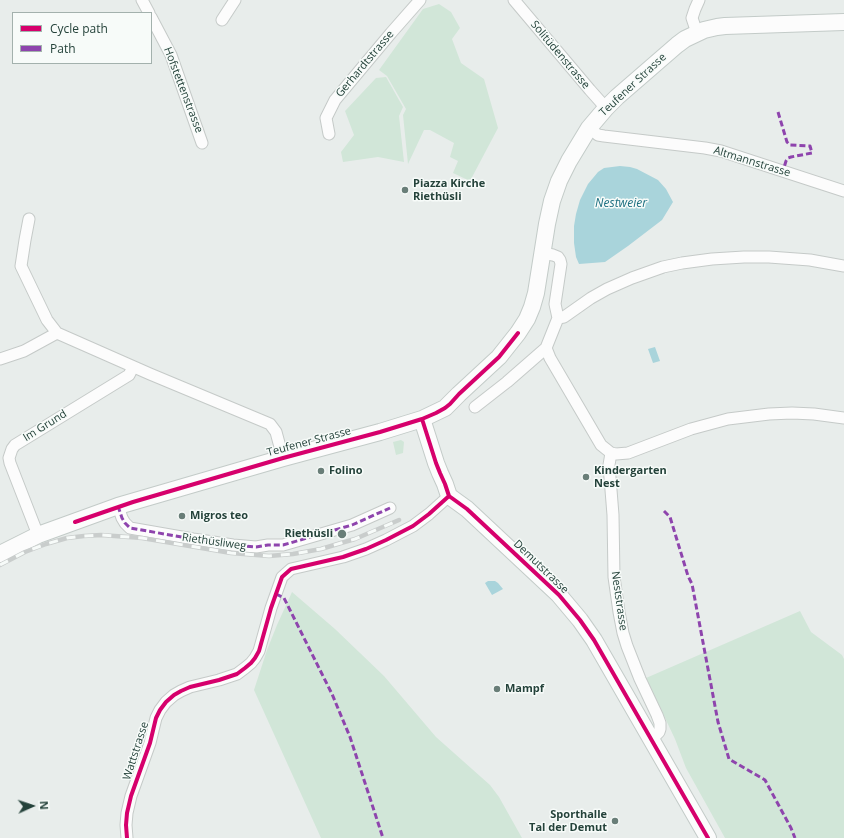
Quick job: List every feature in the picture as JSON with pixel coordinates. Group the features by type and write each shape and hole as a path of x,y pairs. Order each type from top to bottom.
{"main road":[{"name":"Teufener Strasse","path":"0,554 38,535 118,506 283,458 422,420 445,408 499,357 527,319 536,293 547,224 552,201 559,180 589,128 617,97 677,45 697,33 724,26 844,22"},
{"path":"422,420 436,463 449,496"},
{"name":"Demutstrasse","path":"449,496 467,509 559,595 571,609 594,640 708,838"}],"street":[{"path":"142,0 148,12"},
{"path":"222,20 235,0"},
{"name":"Gerhardtstrasse","path":"329,134 326,118 335,100 420,0"},
{"name":"Solitüdenstrasse","path":"514,0 594,96 606,108"},
{"path":"697,33 692,18 699,0"},
{"name":"Hofstettenstrasse","path":"152,19 171,55 202,143"},
{"name":"Altmannstrasse","path":"589,128 598,135 721,150 844,191"},
{"path":"29,219 24,240 21,266 47,320 57,333 133,367 270,424 276,432 283,458"},
{"path":"475,406 508,382 546,348 558,318 555,304 561,264 558,257 542,253"},
{"path":"558,318 564,317 597,295 632,278 663,267 682,263 718,259 769,257 810,260 844,266"},
{"path":"0,359 24,351 57,333"},
{"path":"546,348 550,358 601,445 611,453 628,453 691,429 728,420 769,414 792,413 844,418"},
{"name":"Im Grund","path":"38,535 10,463 10,453 12,449 15,445 129,375 133,367"},
{"name":"Neststrasse","path":"611,453 609,465 613,515 614,576 618,612 630,653 660,723 659,732 651,739"},
{"name":"Wattstrasse","path":"127,838 127,813 131,796 150,743 156,718 160,710 166,702 181,691 190,687 237,674 251,663 259,651 282,576 291,569 343,557 386,540 413,526 449,496"},
{"name":"Riethüsliweg","path":"118,506 125,524 130,528 193,539 256,547 290,544 352,525 390,508"}],"green space":[{"path":"439,4 451,12 460,28 452,39 461,63 484,79 498,128 470,181 453,173 458,161 450,157 454,143 430,130 424,130 408,164 403,115 406,109 387,76 379,70 423,9"},
{"path":"386,77 403,107 399,116 404,162 378,157 343,162 341,152 354,135 345,111 376,78"},
{"path":"401,440 404,442 403,453 396,455 393,442"},
{"path":"292,592 335,629 384,676 436,737 490,785 499,797 522,838 321,838 254,690 267,650"},
{"path":"800,611 811,632 842,655 844,659 844,838 725,838 686,768 675,739 646,678"}],"water":[{"name":"Nestweier","path":"620,166 637,169 658,180 666,189 673,202 662,220 605,262 579,264 576,257 574,243 574,226 580,200 588,184 598,172 604,168"},
{"path":"655,347 660,361 653,363 648,349"},
{"path":"488,581 495,581 503,589 492,595 485,583"}],"railway":[{"path":"0,565 25,552 46,544 67,538 101,535 142,538 231,553 269,556 293,554 321,549 355,539 399,520"}],"marked path":[{"path":"778,112 787,142 790,145 810,146 812,153 788,158 783,171"},
{"path":"118,506 122,518 130,528 193,539 256,547 283,545 352,525 390,508"},
{"path":"664,511 670,517 688,576 692,584 718,722 729,759 765,780 795,838"},
{"path":"276,594 284,598 332,694 350,737 383,838"}],"cycle path":[{"path":"75,522 133,502 422,419 436,413 450,404 499,357 518,333"},
{"path":"422,419 436,463 449,496 467,509 559,595 580,620 594,640 708,838"},
{"path":"127,838 127,813 131,796 150,743 156,718 160,710 166,702 181,691 190,687 237,674 251,663 259,651 271,608 282,577 291,569 343,557 386,540 413,526 449,496"}],"place":[{"name":"Piazza Kirche Riethüsli","path":"405,190"},
{"name":"Folino","path":"321,471"},
{"name":"Kindergarten Nest","path":"586,477"},
{"name":"Migros teo","path":"182,516"},
{"name":"Riethüsli","path":"342,534"},
{"name":"Mampf","path":"497,689"},
{"name":"Sporthalle Tal der Demut","path":"615,821"}]}
